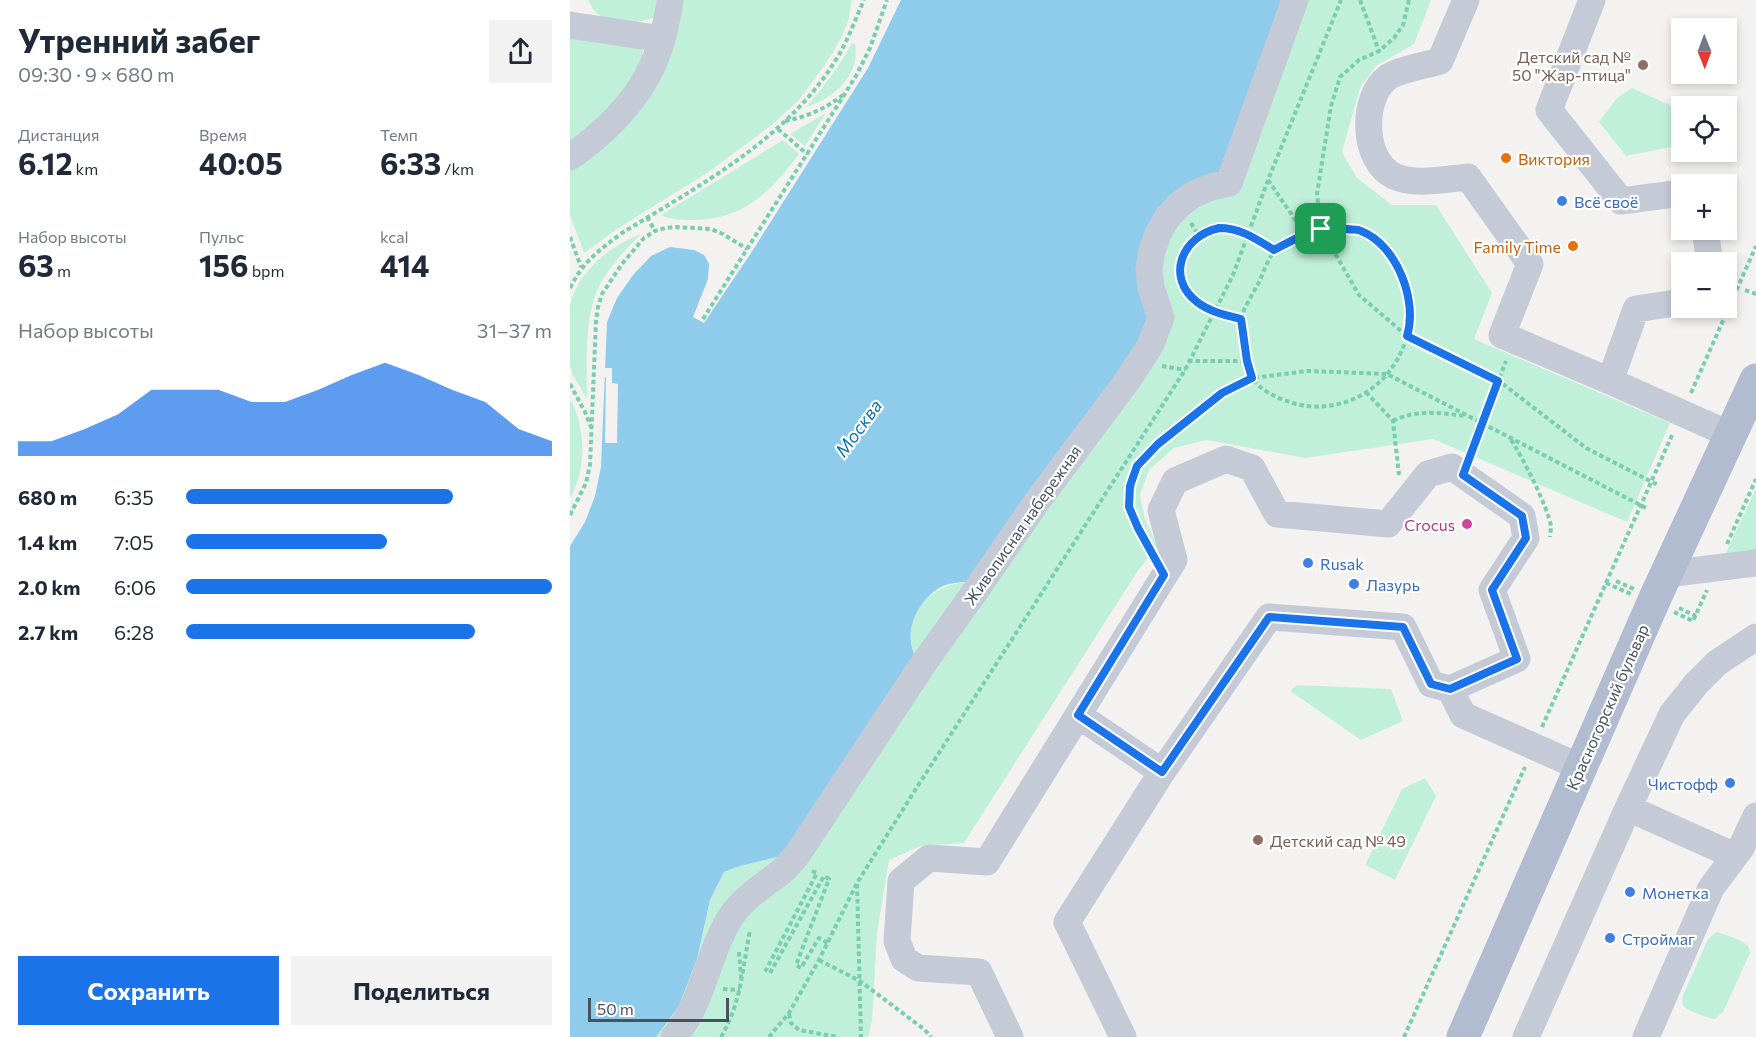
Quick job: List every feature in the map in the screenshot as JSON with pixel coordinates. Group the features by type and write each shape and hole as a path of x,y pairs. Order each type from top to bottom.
{"main road":[{"name":"Красногорский бульвар","path":"1463,1037 1654,598 1756,380"}],"street":[{"path":"570,157 593,141 616,119 640,90 655,62 670,0"},
{"name":"Живописная набережная","path":"674,1037 689,1016 732,914 748,897 783,870 797,855 926,660 1150,346 1161,318 1151,287 1149,269 1158,234 1167,218 1179,204 1194,194 1229,183 1295,0"},
{"path":"1466,0 1440,60 1387,78 1376,92 1369,107 1368,127 1378,162 1393,176 1409,180 1427,181 1468,177 1530,264 1502,335 1731,435"},
{"path":"1592,0 1549,110 1621,201 1671,194"},
{"path":"570,25 662,39"},
{"path":"1610,381 1636,309 1671,304"},
{"path":"1010,1037 979,972 918,968 904,959 897,941 901,881 929,858 987,862 1174,560 1161,510 1175,481 1226,459 1252,468 1277,514 1388,524 1428,474 1452,467 1522,516 1526,538 1492,590 1517,659 1450,689 1431,684 1403,627 1269,617 1162,772 1067,922 1123,1037"},
{"path":"1667,574 1756,563"},
{"path":"1526,1037 1672,714 1696,684 1717,663 1756,637"},
{"path":"1450,689 1463,715 1580,767"},
{"path":"1078,715 1162,772"},
{"path":"1628,808 1735,856"},
{"path":"1646,1037 1711,888 1742,848 1756,816"}],"path":[{"path":"570,288 581,267 606,245 744,156 778,129 836,60 864,0"},
{"path":"703,319 863,64 887,0"},
{"path":"770,1037 789,1013 819,960 857,883 1185,370 1233,276 1268,180 1341,0"},
{"path":"1360,0 1379,51"},
{"path":"1409,0 1403,25 1394,38 1379,51 1359,60 1340,77 1331,106 1317,194 1321,229 1359,295 1407,336 1498,381 1586,448 1658,485"},
{"path":"785,122 818,111 846,93"},
{"path":"778,129 807,154"},
{"path":"1268,180 1305,234"},
{"path":"647,217 655,231"},
{"path":"570,514 586,483 590,465 596,321 602,294 633,251 655,231 676,227 711,229 747,249"},
{"path":"1241,319 1215,312 1196,301 1183,284 1181,262 1184,252 1198,235 1219,228 1229,228 1247,234 1274,250"},
{"path":"1321,229 1360,230 1388,252 1401,273 1409,298 1410,315 1407,336 1396,364 1387,374 1366,392 1341,403 1306,406 1274,396 1252,378 1241,319 1274,250 1305,234 1321,229"},
{"path":"570,237 581,267"},
{"path":"1745,290 1756,294"},
{"path":"1463,475 1514,341"},
{"path":"1188,361 1247,361"},
{"path":"1164,575 1129,507 1130,486 1137,466 1158,444 1222,393 1252,378 1308,371 1387,374 1648,509"},
{"path":"570,384 592,431"},
{"path":"1366,392 1393,421 1402,506"},
{"path":"1393,421 1404,415 1434,412 1469,417"},
{"path":"1704,598 1756,479"},
{"path":"1616,581 1637,590"},
{"path":"1679,608 1696,616"},
{"path":"806,878 813,871 817,873 766,970 770,973 824,876 829,879 796,965 801,968 819,938 828,943"},
{"path":"857,883 861,1037"},
{"path":"722,1037 731,1020 740,990 751,929"},
{"path":"819,960 860,981 931,1037"},
{"path":"789,1013 791,1023 799,1030 838,1037"}],"green space":[{"path":"588,0 661,0 653,18 621,22 598,14"},
{"path":"677,0 852,0 848,22 841,38 831,56 799,100 773,124 707,173 617,229 584,253 570,215 570,167 596,149"},
{"path":"1286,0 1431,0 1414,44 1376,66 1360,88 1342,152 1357,178 1392,205 1436,205 1492,293 1474,339 1670,423 1627,522 1433,439 1305,458 1207,440 1174,448 1149,470 1140,495 1145,519 1157,546 1139,569 964,843 921,846 889,860 877,933 872,1021 868,1037 656,1037 679,1006 697,959 710,900 724,872 781,856 911,647 913,622 917,611 932,594 954,584 967,582 1142,297"},
{"path":"570,34 637,45 643,50 642,59 631,85 570,146"},
{"path":"852,43 855,44 856,55 854,66 843,84 826,98 806,107 831,76"},
{"path":"1632,88 1671,106 1671,147 1626,156 1599,122 1617,98"},
{"path":"826,113 805,146 790,134"},
{"path":"783,140 799,154 766,192 741,209 727,215 693,220 681,220 661,215"},
{"path":"641,234 610,269 596,293 588,332 587,399 570,365 570,305 580,281 597,261 618,245"},
{"path":"570,399 582,435 582,462 576,487 570,498"},
{"path":"1756,488 1756,553 1724,557"},
{"path":"1297,685 1391,689 1403,721 1361,740 1290,691"},
{"path":"1425,778 1436,796 1395,880 1365,865 1402,789"},
{"path":"1716,932 1744,943 1750,953 1723,1012 1715,1019 1688,1010 1682,1000 1708,939"}],"water":[{"name":"Москва","path":"901,0 1286,0 1216,179 1172,199 1151,319 1124,367 967,582 943,586 927,598 921,606 912,624 911,644 914,654 781,856 724,872 710,900 697,959 679,1006 656,1037 570,1037 570,546 585,522 595,496 601,467 607,322 617,298 633,275 651,256 670,247 694,250 704,255 709,264 708,279 693,317 704,323 868,68"}],"pier":[{"path":"604,368 612,368 612,383 618,384 617,443 605,443 606,378"}],"place":[{"name":"Детский сад № 50 \"Жар-птица\"","path":"1643,65"},
{"name":"Виктория","path":"1506,158"},
{"name":"Всё своё","path":"1562,201"},
{"name":"Family Time","path":"1573,246"},
{"name":"Crocus","path":"1467,524"},
{"name":"Rusak","path":"1308,563"},
{"name":"Лазурь","path":"1354,584"},
{"name":"Чистофф","path":"1730,783"},
{"name":"Детский сад № 49","path":"1258,840"},
{"name":"Монетка","path":"1630,892"},
{"name":"Строймаг","path":"1610,938"}],"route":[{"path":"1229,228 1247,234 1274,250 1305,234 1321,229 1360,230 1375,240 1388,252 1405,281 1410,315 1407,336 1498,381 1463,475 1522,516 1526,538 1492,590 1517,659 1450,689 1431,684 1403,627 1269,617 1162,772 1078,715 1164,575 1129,507 1130,486 1137,466 1158,444 1222,393 1252,378 1241,319 1215,312 1196,301 1183,284 1181,262 1190,243 1198,235 1208,230 1229,228"}]}
